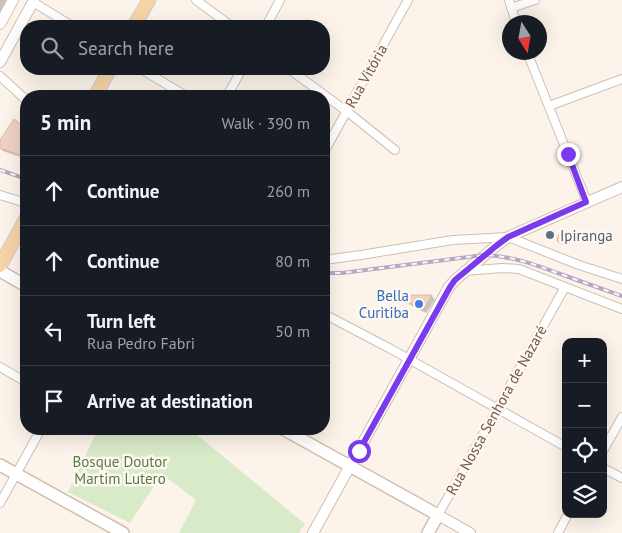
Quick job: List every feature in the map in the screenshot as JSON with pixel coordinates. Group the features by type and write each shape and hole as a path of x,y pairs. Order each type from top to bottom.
{"main road":[{"path":"137,20 148,0"},
{"path":"98,90 106,75"},
{"path":"0,266 20,229"},
{"path":"0,271 20,283"},
{"path":"294,435 438,515"},
{"path":"0,465 116,532"},
{"name":"Rua Nossa Senhora de Nazaré","path":"428,533 438,515"}],"street":[{"path":"0,24 13,0"},
{"path":"196,0 223,20"},
{"path":"269,20 280,0"},
{"name":"Rua Vitória","path":"330,141 408,0"},
{"path":"510,4 535,0"},
{"path":"23,20 34,1 63,20"},
{"path":"0,62 20,26"},
{"path":"530,60 586,202"},
{"path":"151,75 176,90"},
{"path":"230,90 239,75"},
{"path":"297,75 318,90"},
{"path":"0,76 20,94"},
{"path":"549,106 622,79"},
{"path":"330,99 395,150"},
{"path":"314,533 450,287 464,271 508,237 622,187"},
{"path":"0,195 20,201"},
{"path":"330,259 361,256 446,241 508,237 579,265 622,279"},
{"path":"464,271 502,268 519,269 622,309"},
{"name":"Rua Nossa Senhora de Nazaré","path":"438,515 565,287"},
{"path":"330,317 562,445"},
{"path":"0,367 20,379"},
{"path":"607,444 622,417"},
{"path":"0,503 38,435"},
{"path":"607,470 622,478"},
{"path":"438,515 470,533"},
{"path":"558,533 566,518"}],"green space":[{"name":"Bosque Doutor Martim Lutero","path":"95,435 197,435 305,524 299,533 179,533 196,500 162,474 130,523 68,492"}],"building":[{"path":"14,119 20,124 20,155 0,148 0,140"},
{"path":"563,232 569,244 566,245 564,240 559,243 557,240 559,234"},
{"name":"Bella Curitiba","path":"403,295 432,295 423,310 400,298"}],"railway":[{"path":"0,170 20,177"},
{"path":"330,273 484,255 515,259 622,296"}],"place":[{"name":"Ipiranga","path":"550,235"},
{"name":"Bella Curitiba","path":"419,304"}],"route":[{"path":"359,451 455,280 508,237 586,202 568,154"}]}
